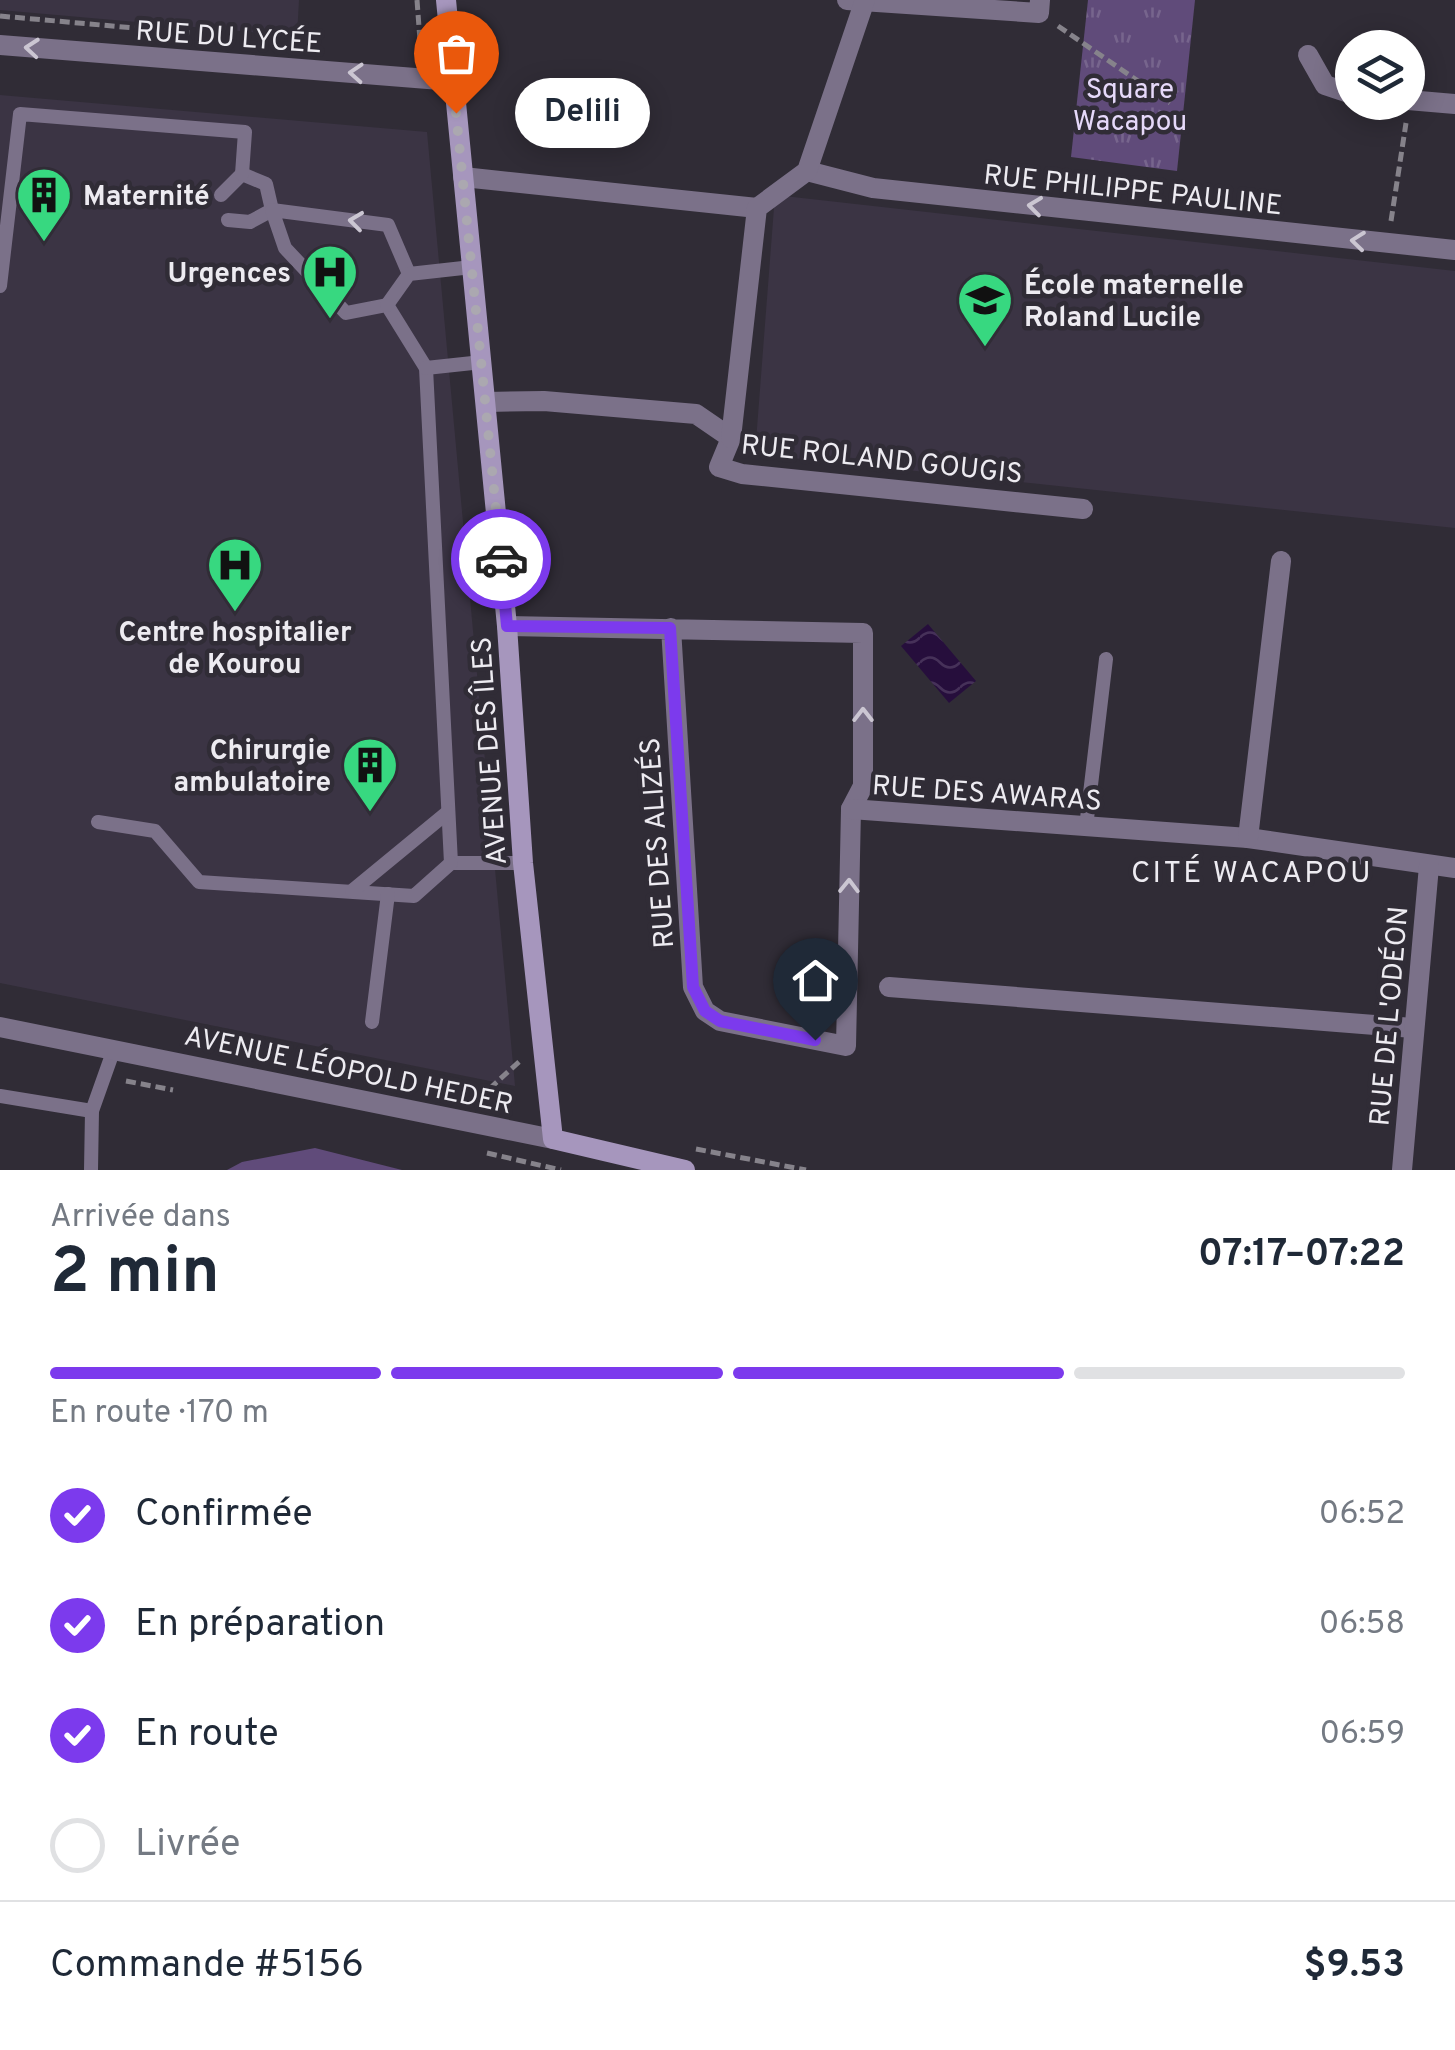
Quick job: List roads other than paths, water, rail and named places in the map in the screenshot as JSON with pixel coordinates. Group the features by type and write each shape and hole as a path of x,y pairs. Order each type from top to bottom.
{"main road":[{"name":"AVENUE DES ÎLES","path":"446,0 553,1139"},
{"name":"AVENUE LÉOPOLD HEDER","path":"553,1139 685,1170"}],"street":[{"path":"463,177 757,208 807,171 859,1 1040,7"},
{"name":"RUE DU LYCÉE","path":"0,45 453,81"},
{"path":"1308,55 1325,85 1335,88"},
{"path":"1425,101 1455,104"},
{"name":"RUE PHILIPPE PAULINE","path":"807,171 873,188 1455,250"},
{"path":"731,438 757,208"},
{"name":"RUE ROLAND GOUGIS","path":"486,402 544,402 696,414 731,438 720,467 742,474 1083,509"},
{"path":"1248,838 1281,561"},
{"path":"507,626 670,628"},
{"name":"RUE DES AWARAS","path":"670,628 863,633 863,786 851,809 1248,838 1455,868"},
{"name":"RUE DES ALIZÉS","path":"670,628 693,987 705,1011 720,1021 846,1046 851,809"},
{"name":"RUE DE L'ODÉON","path":"1402,1170 1429,866"},
{"path":"889,987 1413,1028"},
{"name":"AVENUE LÉOPOLD HEDER","path":"0,1027 553,1139"}],"lane":[{"path":"0,286 20,114 245,132 242,174 221,195"},
{"path":"242,174 266,184 285,248 346,313 388,305 409,274 472,267"},
{"path":"228,220 250,222 272,210 388,224 409,274"},
{"path":"388,305 426,368 451,862"},
{"path":"426,368 482,362"},
{"path":"1086,826 1106,659"},
{"path":"352,891 448,812"},
{"path":"98,822 155,831 199,882 414,896 451,862 524,862"},
{"path":"372,1022 388,894"},
{"path":"91,1170 92,1111 114,1049"},
{"path":"0,1096 92,1111"}],"water":[{"path":"928,624 976,681 949,703 901,646"}],"place":[{"name":"Delili","path":"456,113"},
{"name":"Maternité","path":"44,244"},
{"name":"Urgences","path":"330,321"},
{"name":"École maternelle Roland Lucile","path":"985,349"},
{"name":"Centre hospitalier de Kourou","path":"235,614"},
{"name":"Chirurgie ambulatoire","path":"370,814"}],"district":[{"name":"CITÉ WACAPOU","path":"1252,872"}],"park label":[{"name":"Square Wacapou","path":"1130,104"}]}
